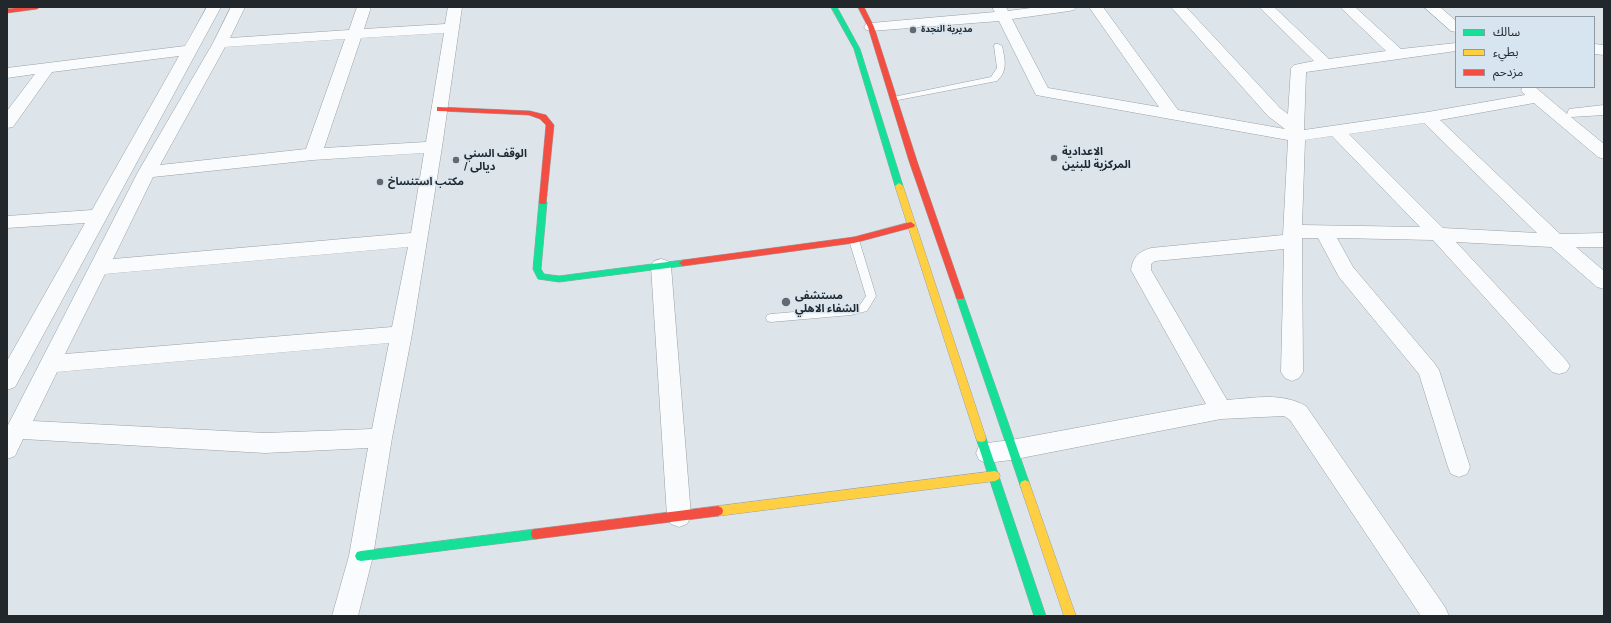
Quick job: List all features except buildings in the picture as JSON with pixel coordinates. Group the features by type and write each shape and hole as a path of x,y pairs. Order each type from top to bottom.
{"main road":[{"path":"7,11 37,7"},
{"path":"834,7 857,49 911,226 1040,616"},
{"path":"861,7 871,27 913,161 1070,616"},
{"path":"440,109 530,112 543,117 550,125 537,269 541,277 559,279 854,240 911,226"},
{"path":"361,556 994,476"}],"street":[{"path":"7,381 214,7"},
{"path":"10,442 100,268 147,172 238,7"},
{"path":"313,154 364,7"},
{"path":"341,616 361,556 381,438 419,239 455,7"},
{"path":"871,27 1002,11 1069,7"},
{"path":"1096,7 1172,114"},
{"path":"1178,7 1274,112 1296,132"},
{"path":"1266,7 1325,64"},
{"path":"1347,7 1398,54"},
{"path":"1431,7 1455,27"},
{"path":"1447,7 1458,16"},
{"path":"1002,11 1042,92 1172,114 1296,132 1336,130 1428,117 1541,92"},
{"path":"220,42 452,28"},
{"path":"1292,372 1292,236 1299,68 1455,47"},
{"path":"7,73 190,50"},
{"path":"7,123 47,68"},
{"path":"1529,88 1541,92 1575,113 1604,138"},
{"path":"1541,92 1604,153"},
{"path":"1575,113 1604,110"},
{"path":"1428,117 1556,241 1604,282"},
{"path":"1336,130 1438,234 1559,366"},
{"path":"147,172 313,154 434,147"},
{"path":"7,222 98,216"},
{"path":"1221,410 1141,270 1142,261 1151,255 1324,231 1438,234 1556,241 1604,240"},
{"path":"1324,231 1346,272 1428,370 1459,467"},
{"path":"100,268 419,239"},
{"path":"661,266 679,516"},
{"path":"50,364 402,334"},
{"path":"987,453 1012,450 1221,410 1285,406 1298,413 1436,616"},
{"path":"10,442 104,436 265,443 381,438"}],"lane":[{"path":"893,99 999,77 1002,68 998,46"},
{"path":"770,318 851,311 863,308 871,296 854,240"}],"traffic: fast":[{"path":"834,7 857,49 899,186"},
{"path":"543,202 537,269 541,277 559,279 683,263"},
{"path":"960,297 1025,485"},
{"path":"981,438 1040,616"},
{"path":"361,556 536,534"}],"traffic: slow":[{"path":"899,186 981,438"},
{"path":"718,511 995,476"},
{"path":"1025,485 1070,616"}],"traffic: jam":[{"path":"7,11 37,7"},
{"path":"861,7 871,27 913,161 960,297"},
{"path":"440,109 530,113 543,117 550,125 543,202"},
{"path":"683,263 854,240 911,225"},
{"path":"536,534 718,511"}],"place":[{"name":"مديرية النجدة","path":"913,30"},
{"name":"الاعدادية المركزية للبنين","path":"1054,158"},
{"name":"الوقف السني / ديالى","path":"456,160"},
{"name":"مكتب استنساخ","path":"380,182"},
{"name":"مستشفى الشفاء الاهلي","path":"786,302"}]}
